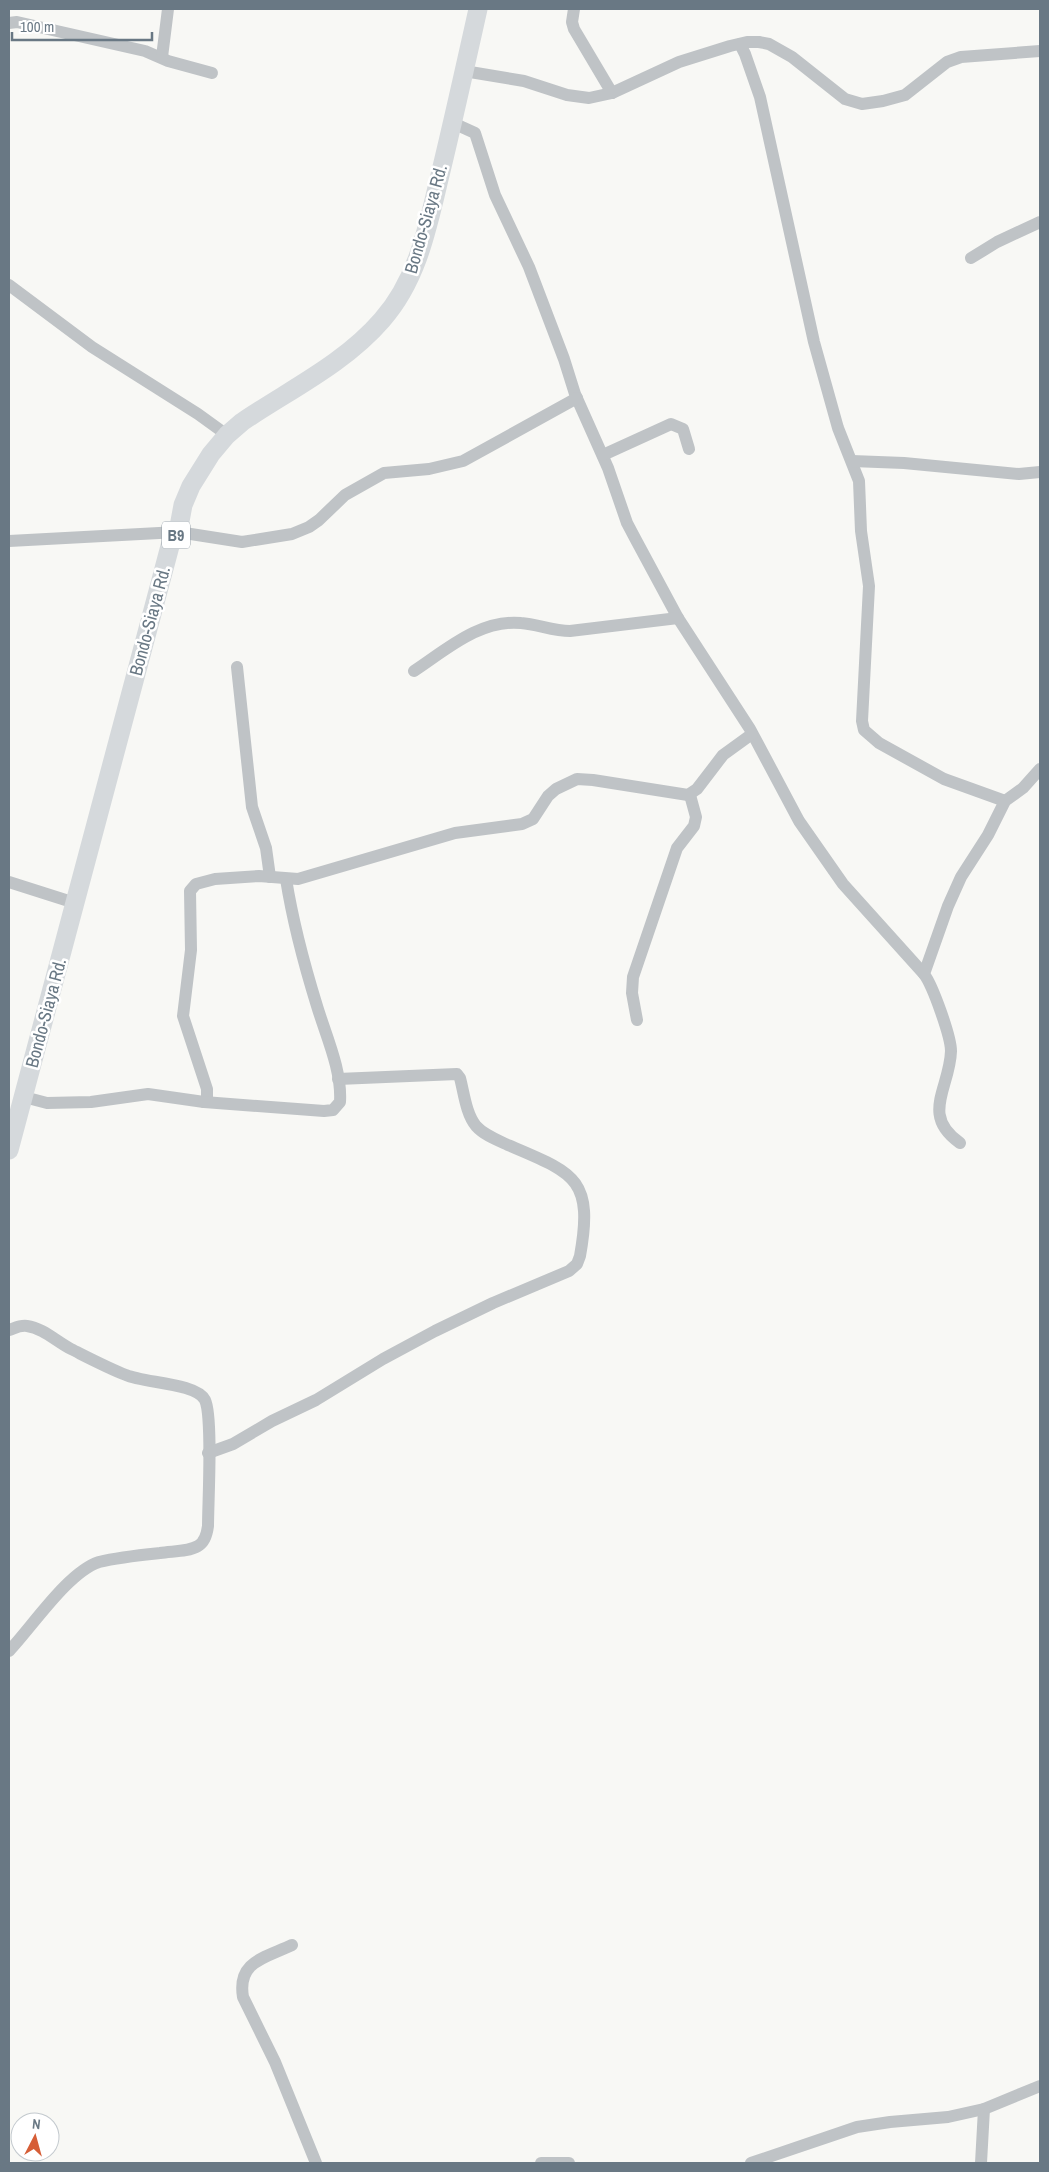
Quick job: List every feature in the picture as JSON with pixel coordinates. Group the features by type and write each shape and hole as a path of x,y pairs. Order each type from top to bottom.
{"highway":[{"name":"Bondo-Siaya Rd.","path":"9,1150 170,546 178,532 183,505 191,486 227,435 242,422 345,354 369,333 389,311 410,279 428,226 478,9"}],"street":[{"path":"162,57 168,9"},
{"path":"574,9 572,22 574,29 612,93"},
{"path":"9,23 17,22 145,51 168,61 212,73"},
{"path":"464,71 524,81 579,98 612,93 679,62 740,44 759,42 769,44 797,61 845,99 853,103 862,104 905,95 947,62 961,57 1040,51"},
{"path":"740,44 750,66 763,110 814,342 838,428 859,481 860,521 868,586 862,721 864,730 879,743 944,780 1005,801"},
{"path":"453,123 475,133 488,179 529,267 577,398 602,454 627,523 678,618 752,734 791,807 843,884 924,974 932,990 951,1048 940,1104 940,1120 948,1135 960,1143"},
{"path":"971,258 996,242 1040,222"},
{"path":"9,285 92,347 191,409 227,435"},
{"path":"9,541 178,532 242,542 301,532 319,520 344,495 384,473 430,469 463,461 577,398"},
{"path":"602,454 671,424 683,429 689,449"},
{"path":"852,461 904,462 1019,474 1040,472"},
{"path":"414,671 471,634 498,624 520,623 558,631 570,631 678,618"},
{"path":"237,667 252,807 266,848 270,877"},
{"path":"204,1102 207,1097 206,1088 185,1026 182,1009 191,950 190,891 196,884 215,879 270,877 286,879 309,877 456,832 528,822 556,789 576,779 690,795 698,788 723,755 752,734"},
{"path":"924,974 953,892 988,835 1005,801 1022,788 1040,769"},
{"path":"637,1020 632,993 633,977 677,848 694,826 696,817 690,795"},
{"path":"24,1097 47,1103 90,1102 148,1094 204,1102 333,1110 340,1102 338,1079 332,1053 298,945 286,879"},
{"path":"9,882 75,902"},
{"path":"208,1453 234,1444 260,1428 316,1400 382,1360 444,1326 493,1303 569,1272 577,1264 580,1256 585,1206 577,1184 568,1174 553,1164 496,1139 475,1125 457,1074 338,1079"},
{"path":"9,1330 19,1326 29,1326 127,1376 166,1383 198,1394 204,1398 206,1403 208,1453 207,1535 202,1543 197,1547 97,1563 86,1569 70,1583 9,1651"},
{"path":"292,1945 254,1963 242,1976 241,1986 243,1997 275,2062 316,2163"},
{"path":"751,2163 870,2124 948,2117 984,2109 1040,2086"},
{"path":"981,2163 984,2109"},
{"path":"540,2163 568,2163"}]}
